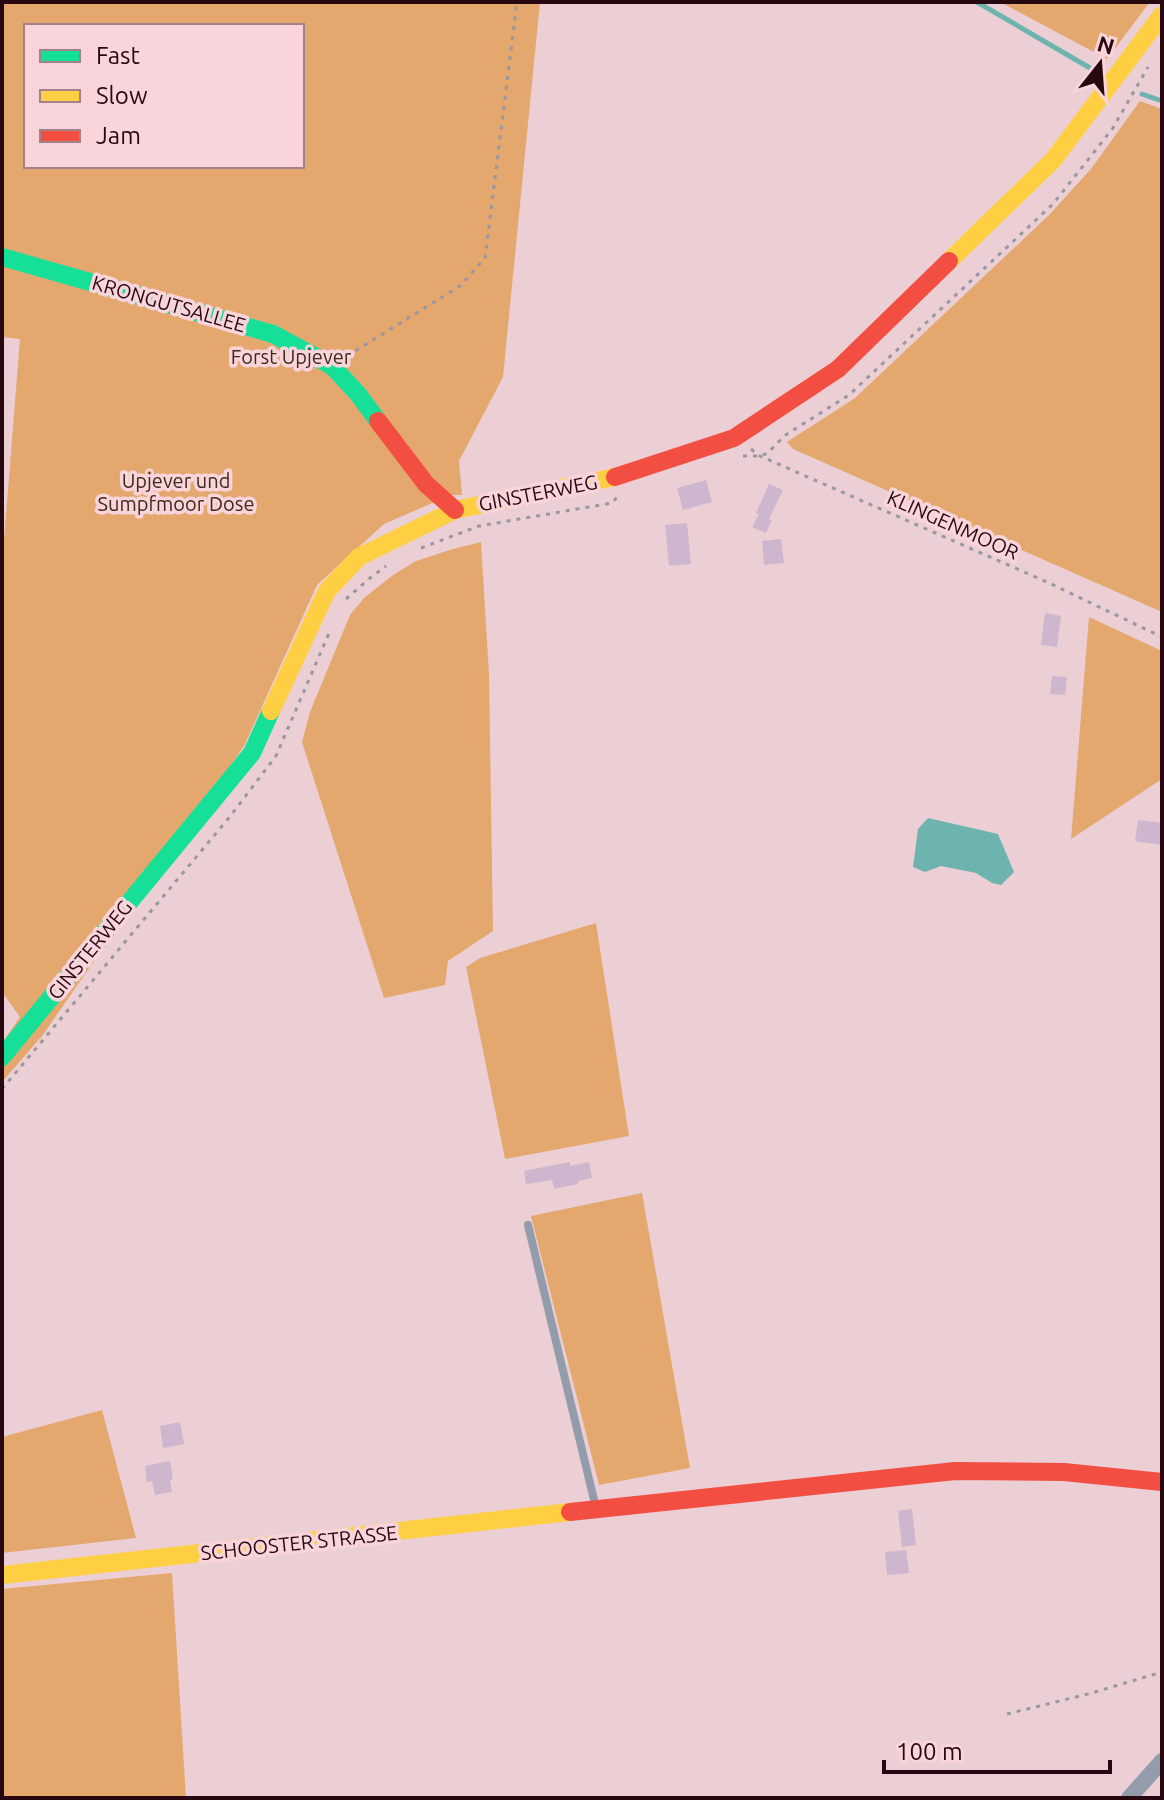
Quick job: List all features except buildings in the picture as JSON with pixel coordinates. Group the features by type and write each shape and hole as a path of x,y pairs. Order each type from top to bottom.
{"street":[{"name":"GINSTERWEG","path":"2,1057 252,753 327,591 359,557 455,510 625,475 734,438 838,369 1053,160 1162,15"},
{"name":"KRONGUTSALLEE","path":"2,257 273,334 332,366 358,394 426,484 455,510"},
{"name":"SCHOOSTER STRASSE","path":"2,1575 955,1471 1064,1472 1162,1482"},
{"path":"1129,1798 1162,1761"}],"lane":[{"path":"528,1225 596,1510"}],"path":[{"path":"332,366 460,286 485,258 517,2"},
{"name":"KLINGENMOOR","path":"734,438 760,456 1047,582 1162,637"},
{"path":"1007,1714 1162,1672"}],"green space":[{"name":"Forst Upjever","path":"2,2 540,2 503,377 459,461 462,495 451,495 384,524 317,585 244,746 42,1036 2,1082 2,1043 20,1017 2,992 2,565 20,339 2,337"},
{"path":"1000,2 1150,2 1107,59"},
{"path":"1140,101 1162,109 1162,612 793,449 787,442 855,398 1049,215 1091,169"},
{"path":"481,542 489,674 493,931 448,961 445,985 384,998 302,742 310,712 350,615 364,598 416,561"},
{"path":"1089,617 1162,651 1162,779 1071,839"},
{"path":"596,923 629,1136 505,1159 466,967 480,958"},
{"path":"642,1193 690,1468 599,1485 531,1216"},
{"path":"102,1410 136,1538 2,1553 2,1437"},
{"path":"172,1573 186,1798 2,1796 2,1589"}],"water":[{"path":"928,818 998,834 1014,872 1001,885 976,873 941,866 925,872 913,867 918,829"}],"waterway":[{"path":"977,2 1090,68"},
{"path":"1142,94 1162,101"}],"traffic: fast":[{"path":"2,257 273,334 332,366 378,421"},
{"path":"2,1057 252,753 271,711"}],"traffic: slow":[{"path":"949,261 1053,160 1162,15"},
{"path":"271,711 327,591 359,557 455,510 615,477"},
{"path":"2,1575 570,1512"}],"traffic: jam":[{"path":"615,477 734,438 838,369 949,261"},
{"path":"378,421 426,484 455,510"},
{"path":"570,1512 955,1471 1064,1472 1162,1482"}],"park label":[{"name":"Upjever und Sumpfmoor Dose","path":"176,492"}]}
